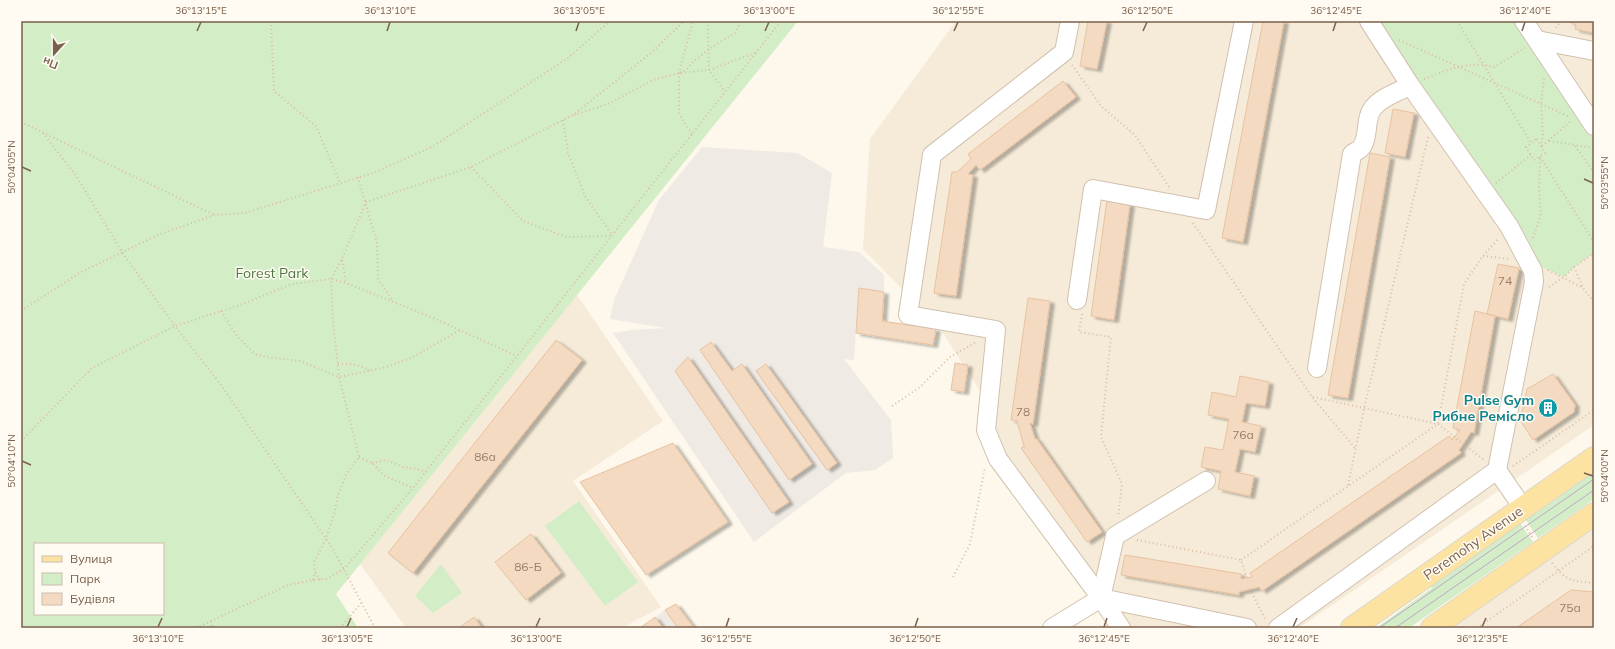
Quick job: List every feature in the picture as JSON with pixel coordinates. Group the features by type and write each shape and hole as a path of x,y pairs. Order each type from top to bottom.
{"main road":[{"name":"Peremohy Avenue","path":"1352,628 1523,515 1594,458"},
{"path":"1432,628 1594,514"}],"street":[{"path":"1070,21 1064,52 932,155 908,314 996,330 986,430 990,440 998,459 1101,598 1120,628"},
{"path":"1080,304 1094,189 1206,210 1244,21"},
{"path":"1524,21 1594,126"},
{"path":"1371,24 1410,85 1509,226 1533,271 1534,282 1529,300 1498,473 1523,515"},
{"path":"1542,47 1594,51"},
{"path":"1316,368 1352,154 1360,149 1364,140 1368,118 1372,109 1381,100 1410,85"},
{"path":"1272,625 1498,473"},
{"path":"1101,598 1115,536 1206,481"},
{"path":"1052,628 1101,598 1247,628"}],"path":[{"path":"270,21 274,91 316,126 340,183"},
{"path":"21,311 81,272 158,235 214,215 245,213 373,173 432,147 568,58 610,21"},
{"path":"313,580 315,572 314,562 326,539 338,495 346,475 359,457 339,377 333,321 331,279 342,259 366,202 471,167 573,115 651,53 684,21"},
{"path":"692,134 680,114 679,74 693,21"},
{"path":"708,21 709,70 725,92"},
{"path":"679,74 688,68 698,57 735,33 741,21"},
{"path":"196,628 288,584 326,579 345,568 426,472 781,21"},
{"path":"1457,21 1482,64 1532,142"},
{"path":"1371,24 1456,67 1494,82 1573,119 1541,147"},
{"path":"1410,85 1456,67 1482,64 1494,67 1542,47 1541,104 1543,135 1541,147"},
{"path":"573,115 608,104 653,80 679,74 709,70 756,52"},
{"path":"1064,52 1101,106 1135,135 1312,397 1355,448"},
{"path":"1348,487 1355,448 1433,117"},
{"path":"564,120 568,153 585,196 612,236"},
{"path":"21,122 214,215"},
{"path":"43,133 77,177 122,252 175,326 221,385 326,539 345,568 375,628"},
{"path":"1537,139 1545,153 1534,160 1526,147 1532,142 1537,139"},
{"path":"1549,141 1594,148"},
{"path":"1575,145 1594,172"},
{"path":"1485,192 1531,155"},
{"path":"1540,157 1594,242"},
{"path":"1527,261 1540,214 1540,157"},
{"path":"471,167 523,221 566,237 612,236"},
{"path":"358,177 363,195"},
{"path":"362,191 377,243 378,278 393,301"},
{"path":"1080,304 1079,332 1111,337 1101,437 1122,484 1115,536 1242,560 1438,424 1464,284 1483,256 1509,226"},
{"path":"1529,300 1564,277 1574,267 1594,253"},
{"path":"1483,256 1527,261 1564,277 1583,288"},
{"path":"342,259 346,283"},
{"path":"1574,267 1583,288 1594,302"},
{"path":"21,440 92,368 175,326 240,305 292,284 331,279 346,283 393,301 517,356"},
{"path":"221,311 237,336 255,354 300,361 339,377 372,371 411,358 460,330"},
{"path":"892,406 920,387 950,357 996,330"},
{"path":"338,364 349,363 362,366 372,371"},
{"path":"1312,397 1364,410 1438,424 1498,473 1594,410"},
{"path":"953,577 970,544 990,440"},
{"path":"359,457 372,463 385,476 413,488"},
{"path":"372,463 386,460 403,467 426,472"},
{"path":"1523,515 1534,540"},
{"path":"1476,628 1594,546"},
{"path":"1242,560 1247,578"},
{"path":"1558,571 1571,580 1594,582"},
{"path":"315,572 320,580"},
{"path":"1250,589 1272,625"},
{"path":"340,628 362,602"},
{"path":"211,621 212,628"}],"shaded area":[{"path":"956,21 1594,21 1594,425 1299,628 1130,628 996,445 994,413 939,327 863,249 870,139"},
{"path":"702,147 798,153 832,173 823,247 859,252 884,275 884,292 859,288 854,360 844,359 891,420 893,458 875,470 846,473 754,542 613,333 632,330 666,328 610,319 614,300 659,200"},
{"path":"575,292 663,421 573,481 661,607 622,628 406,628 360,564"},
{"path":"1594,521 1594,628 1435,628"},
{"path":"676,604 694,628 640,628 665,610"}],"green space":[{"name":"Forest Park","path":"21,21 798,21 336,594 358,628 21,628"},
{"path":"1369,21 1524,21 1594,126 1594,253 1574,267 1564,277 1527,261"},
{"path":"1594,466 1594,499 1538,538 1523,516"},
{"path":"579,501 638,582 605,606 545,526"},
{"path":"1518,520 1533,542 1409,628 1376,628 1432,588 1428,582"},
{"path":"441,564 462,593 433,613 415,596"}],"building":[{"path":"1088,21 1107,21 1097,69 1080,66"},
{"path":"1263,21 1284,21 1243,242 1222,238"},
{"path":"1568,21 1594,21 1594,33 1575,29 1576,25"},
{"path":"1063,81 1076,97 980,170 976,165 968,174 973,175 956,296 934,293 952,172 957,172 971,159 968,154"},
{"path":"1393,109 1414,113 1405,157 1385,153"},
{"path":"1370,153 1390,157 1348,398 1328,395"},
{"path":"1107,200 1130,204 1114,320 1091,316"},
{"path":"1498,264 1519,268 1508,319 1487,314"},
{"path":"859,288 884,292 882,321 936,329 933,345 856,333"},
{"path":"1028,298 1050,301 1033,424 1030,423 1035,439 1036,438 1102,532 1087,542 1021,448 1025,446 1017,421 1011,420"},
{"path":"1475,311 1495,316 1474,433 1471,432 1459,450 1461,453 1262,591 1259,587 1239,592 1239,595 1121,575 1125,555 1241,574 1241,579 1252,577 1250,573 1449,436 1452,440 1460,430 1453,428"},
{"path":"556,340 582,360 413,573 388,553"},
{"path":"711,342 732,371 742,364 812,464 789,480 700,350"},
{"path":"688,357 789,502 772,513 675,371"},
{"path":"955,363 968,365 964,392 951,390"},
{"path":"766,364 837,463 827,470 756,371"},
{"name":"Pulse Gym Рибне Ремісло","path":"1553,374 1575,405 1574,412 1533,440 1520,420 1527,389"},
{"path":"1240,376 1269,382 1265,406 1246,403 1242,422 1261,426 1255,452 1240,449 1235,472 1254,476 1250,496 1218,489 1221,471 1201,467 1205,447 1223,450 1229,419 1208,415 1212,392 1236,397"},
{"path":"673,443 728,522 646,575 580,482"},
{"path":"531,534 561,573 526,600 495,562"},
{"path":"1571,590 1594,592 1594,628 1516,628"},
{"path":"676,604 694,628 678,628 665,610"},
{"path":"474,617 482,628 459,628"},
{"path":"655,617 663,628 640,628"}],"tram line":[{"path":"1379,628 1594,479"},
{"path":"1395,628 1594,490"}],"place":[{"name":"Pulse Gym Рибне Ремісло","path":"1548,408"}]}
